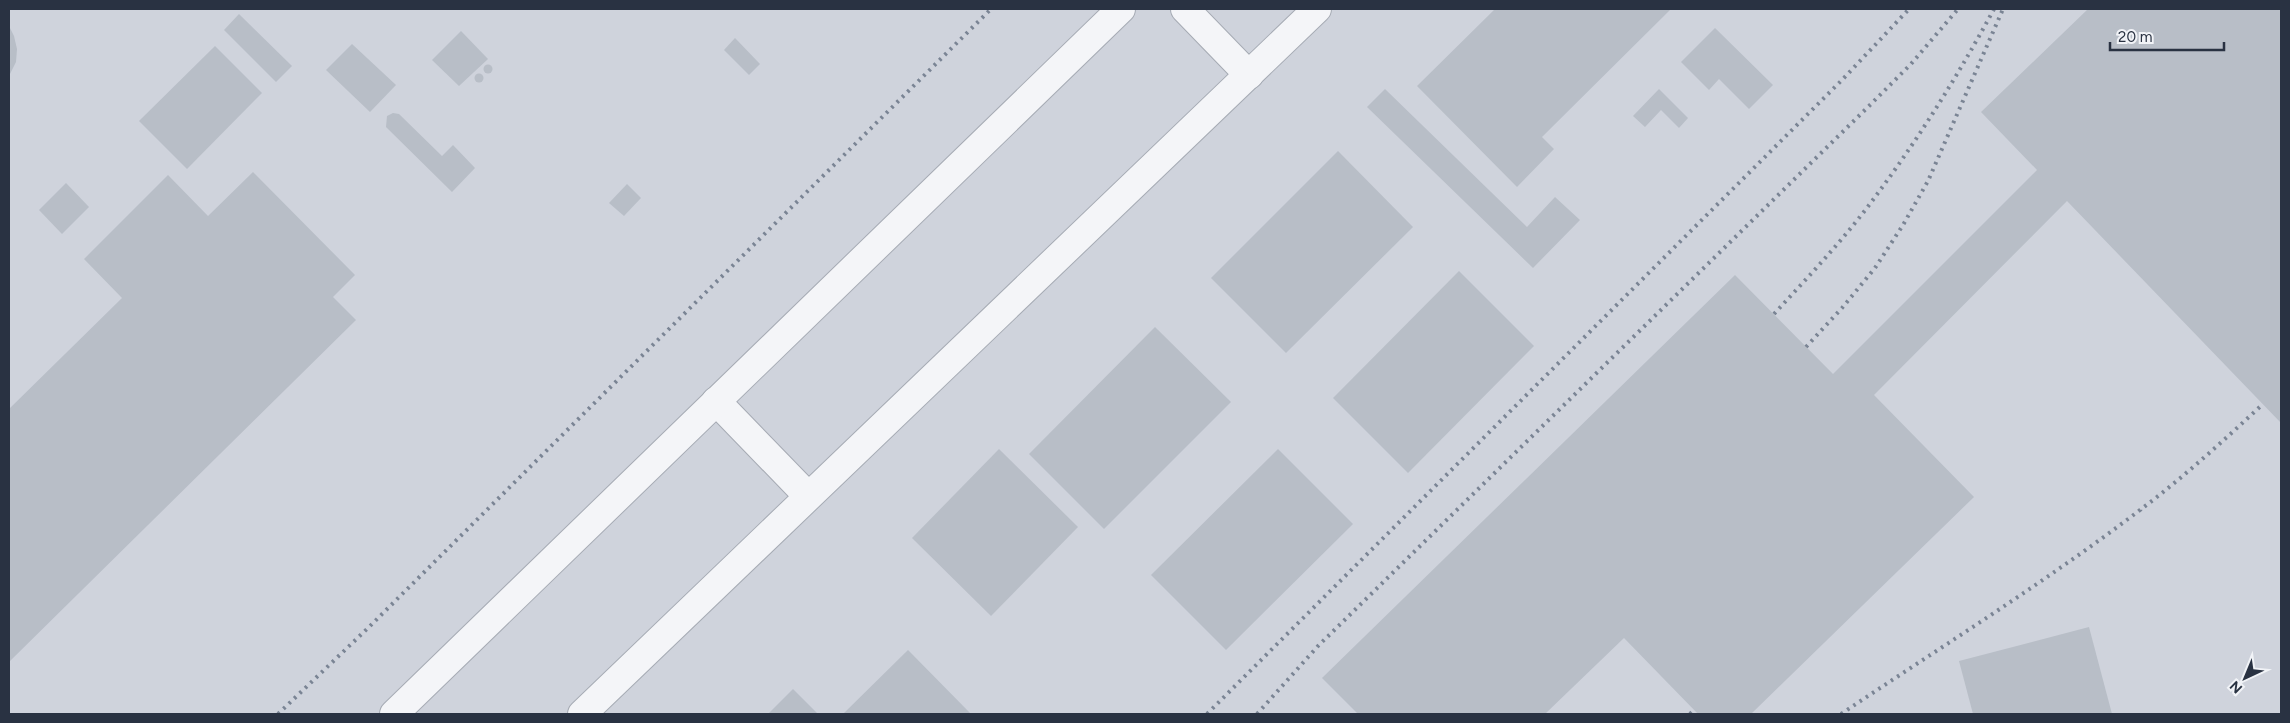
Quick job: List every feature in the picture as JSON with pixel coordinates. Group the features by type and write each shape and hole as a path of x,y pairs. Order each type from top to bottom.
{"lane":[{"path":"394,714 1121,9"},
{"path":"1185,9 1248,75"},
{"path":"582,714 1317,9"},
{"path":"716,401 808,496"}],"shaded area":[{"path":"9,9 2281,9 2281,714 9,714"}],"building":[{"path":"1495,9 1671,9 1542,137 1554,149 1517,187 1417,86"},
{"path":"2088,9 2281,9 2281,423 2067,201 1874,395 1974,497 1751,714 1698,714 1624,638 1545,714 1358,714 1322,678 1735,275 1833,374 2037,170 1981,112"},
{"path":"239,14 292,66 276,82 224,30"},
{"path":"9,26 17,49 16,62 9,76"},
{"path":"1715,28 1773,85 1749,109 1719,79 1709,90 1681,62"},
{"path":"461,31 488,59 459,86 432,60"},
{"path":"735,38 760,64 749,75 724,50"},
{"path":"352,44 396,85 370,112 326,70"},
{"path":"215,46 262,93 187,169 139,121"},
{"path":"488,64 493,69 488,74 483,69"},
{"path":"479,74 483,78 479,82 475,78"},
{"path":"1385,89 1527,227 1555,197 1580,220 1533,268 1367,107"},
{"path":"1659,89 1688,118 1679,128 1661,110 1645,127 1633,116"},
{"path":"393,113 399,114 442,156 453,145 475,168 452,192 386,127 387,116"},
{"path":"1338,151 1413,227 1286,353 1211,278"},
{"path":"253,172 355,275 333,297 356,320 9,662 9,409 122,298 84,259 168,175 208,216"},
{"path":"66,183 89,207 62,234 39,210"},
{"path":"627,184 641,198 624,216 609,203"},
{"path":"1459,271 1534,346 1408,473 1333,398"},
{"path":"1155,327 1231,402 1104,529 1029,454"},
{"path":"999,449 1078,527 991,616 912,538"},
{"path":"1278,449 1353,524 1226,650 1151,575"},
{"path":"2089,627 2112,714 1973,714 1959,661"},
{"path":"908,650 971,714 843,714"},
{"path":"793,689 818,714 768,714"}],"railway":[{"path":"278,714 368,628 991,9"},
{"path":"1207,714 1842,80 1909,9"},
{"path":"1257,714 1318,646 1911,64 1958,9"},
{"path":"1774,314 1841,240 1894,171 1939,103 1994,9"},
{"path":"1806,347 1875,268 1903,225 1928,181 2003,9"},
{"path":"1841,714 2030,589 2104,537 2172,485 2263,404"},
{"path":"1690,714 1694,710"}]}
